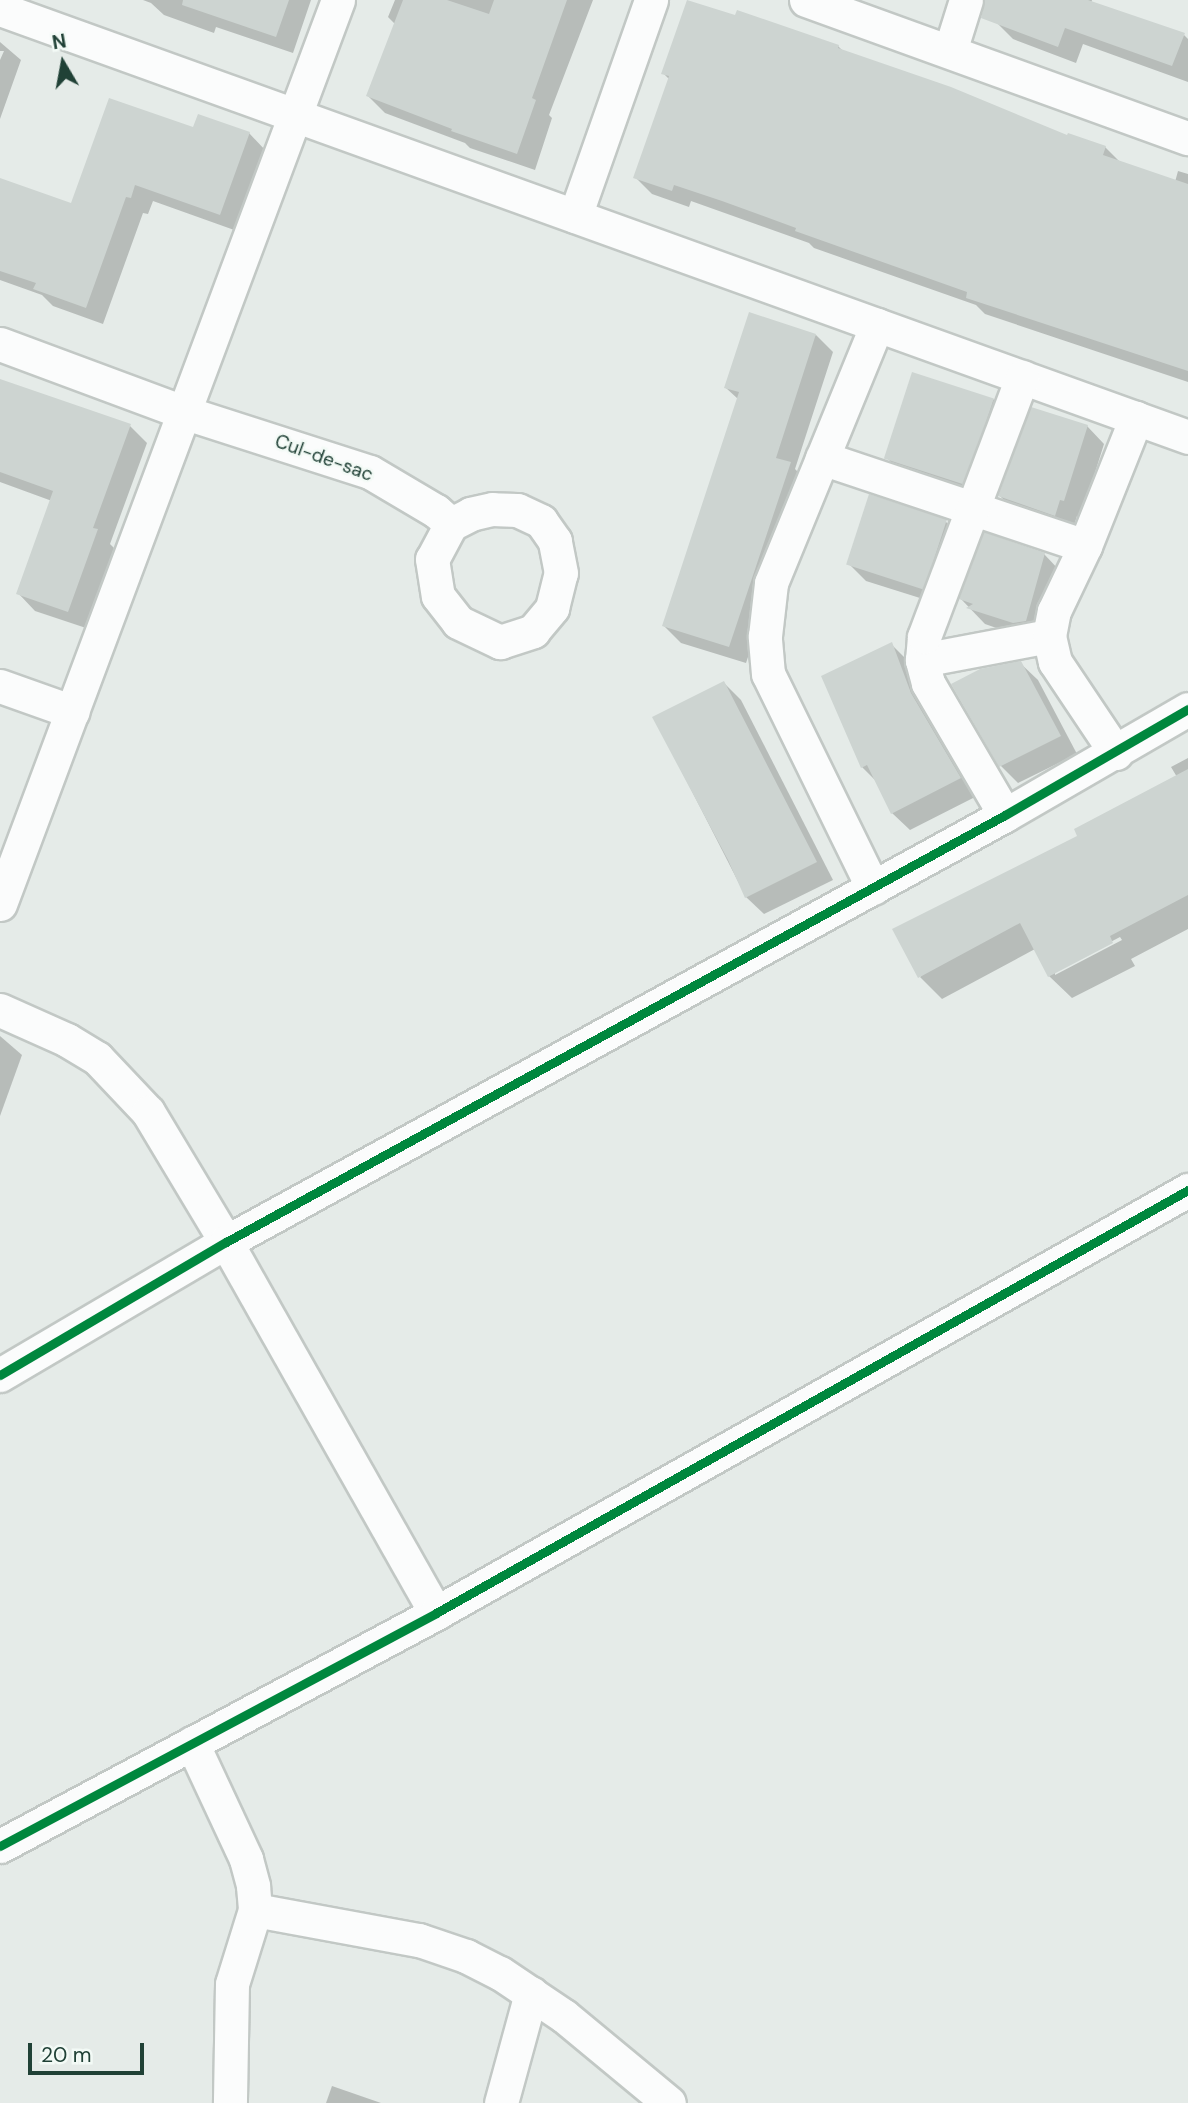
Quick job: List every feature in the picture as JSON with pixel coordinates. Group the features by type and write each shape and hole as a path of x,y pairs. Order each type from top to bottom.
{"street":[{"path":"0,904 186,413 338,0"},
{"path":"575,216 651,0"},
{"path":"806,0 1188,138"},
{"path":"950,51 966,0"},
{"path":"0,9 1188,437"},
{"path":"873,888 768,674 765,636 771,583 877,325"},
{"name":"Cul-de-sac","path":"0,344 186,413 370,472 436,511 451,524"},
{"path":"1005,815 928,684 922,660 924,637 1022,377"},
{"path":"1116,753 1055,662 1049,636 1054,611 1085,546 1136,418"},
{"path":"822,458 1085,546"},
{"path":"922,660 1049,636"},
{"path":"0,686 73,712"},
{"path":"0,1375 226,1242 1005,815 1188,709"},
{"path":"0,1010 67,1040 97,1058 148,1112 226,1242 436,1613"},
{"path":"0,1846 436,1613 1188,1190"},
{"path":"192,1743 246,1859 255,1910 232,1984 230,2103"},
{"path":"255,1910 419,1940 466,1956 531,1993 669,2103"},
{"path":"501,2103 531,1993"}],"building":[{"path":"183,0 289,0 276,37 182,5"},
{"path":"403,0 447,0 489,14 494,0 567,0 532,98 536,100 517,154 451,131 452,129 366,96"},
{"path":"687,0 735,15 737,10 839,45 838,48 951,87 1067,135 1068,133 1106,146 1103,155 1188,184 1188,371 966,298 967,292 795,231 796,228 722,201 674,185 672,191 633,178 669,76 661,74"},
{"path":"985,0 1088,0 1185,33 1172,66 1065,28 1058,47 981,18"},
{"path":"109,98 193,127 198,114 250,132 220,215 135,185 131,198 126,197 86,308 33,289 36,283 0,271 0,178 71,203"},
{"path":"749,312 816,334 776,458 791,462 729,647 662,626 739,392 724,388"},
{"path":"912,372 994,399 966,485 884,459"},
{"path":"0,379 131,424 93,528 98,529 68,612 16,594 53,491 0,472"},
{"path":"1031,407 1088,425 1064,501 1060,500 1055,516 998,496"},
{"path":"869,494 947,519 924,590 846,564"},
{"path":"984,532 1045,553 1026,621 1013,623 966,608 973,604 959,599"},
{"path":"892,642 911,693 961,778 891,814 867,765 861,768 821,676"},
{"path":"1021,661 1061,736 999,767 951,684 980,669"},
{"path":"724,681 817,862 745,898 728,860 652,717"},
{"path":"1188,769 1188,895 1110,936 1113,943 1048,977 1020,923 918,978 892,929 1077,836 1074,829"}],"cycle path":[{"path":"0,1375 226,1242 1005,815 1188,709"},
{"path":"0,1846 436,1613 1188,1190"}]}
